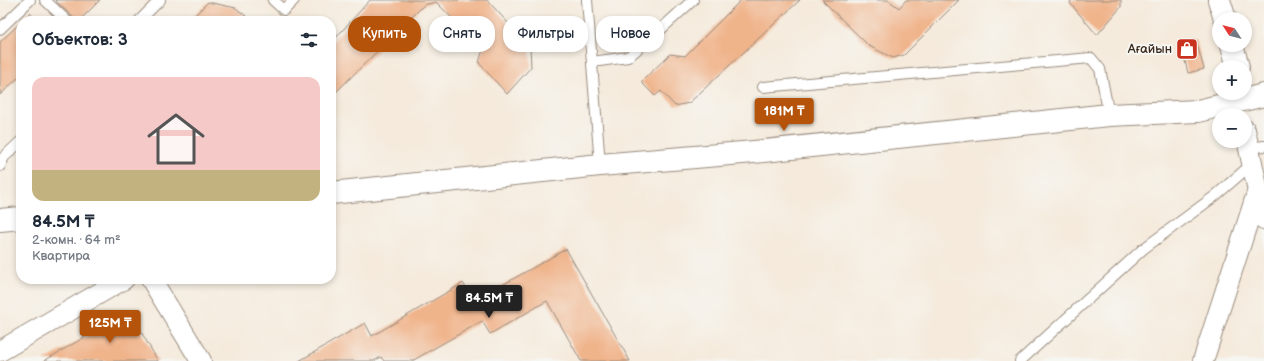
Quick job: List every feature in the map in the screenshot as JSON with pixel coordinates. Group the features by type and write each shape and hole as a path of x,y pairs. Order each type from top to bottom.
{"street":[{"path":"1219,0 1223,12"},
{"path":"336,192 600,165 754,152 1109,115 1198,111 1242,103 1264,95"},
{"path":"1252,147 1264,219"},
{"path":"1203,361 1258,190"},
{"path":"0,220 16,218"},
{"path":"0,351 115,284"},
{"path":"154,284 202,361"}],"lane":[{"path":"0,29 30,0"},
{"path":"44,0 62,16"},
{"path":"145,16 160,0"},
{"path":"273,0 284,10 294,0"},
{"path":"587,0 600,165"},
{"path":"592,62 628,57 693,0"},
{"path":"763,87 1091,58 1100,68 1109,115"},
{"path":"0,166 4,157 16,146"},
{"path":"1020,361 1143,249 1215,196 1251,148"}],"building":[{"path":"55,0 100,0 84,16 72,16"},
{"path":"370,0 487,0 503,17 503,52 530,52 531,67 507,94 479,63 482,52 495,52 495,16 450,16 436,2 424,5 413,16 355,16"},
{"path":"741,0 800,0 689,103 675,106 661,91 655,96 641,82 670,54 685,56"},
{"path":"822,0 888,0 899,8 906,0 959,0 904,55 893,58 869,46"},
{"path":"1071,0 1121,0 1121,7 1097,35 1070,3"},
{"path":"208,2 236,8 246,16 194,16"},
{"path":"348,24 348,52 376,52 336,92 336,37"},
{"path":"16,27 16,80 0,95 0,42"},
{"path":"1196,40 1204,69 1188,73 1181,45"},
{"path":"566,249 630,361 581,361 547,301 490,334 482,321 412,361 384,361 381,357 374,361 299,361 365,323 372,336 463,283 474,301"},
{"path":"129,311 158,361 44,361"}],"place":[{"name":"Ағайын","path":"1187,49"}]}
